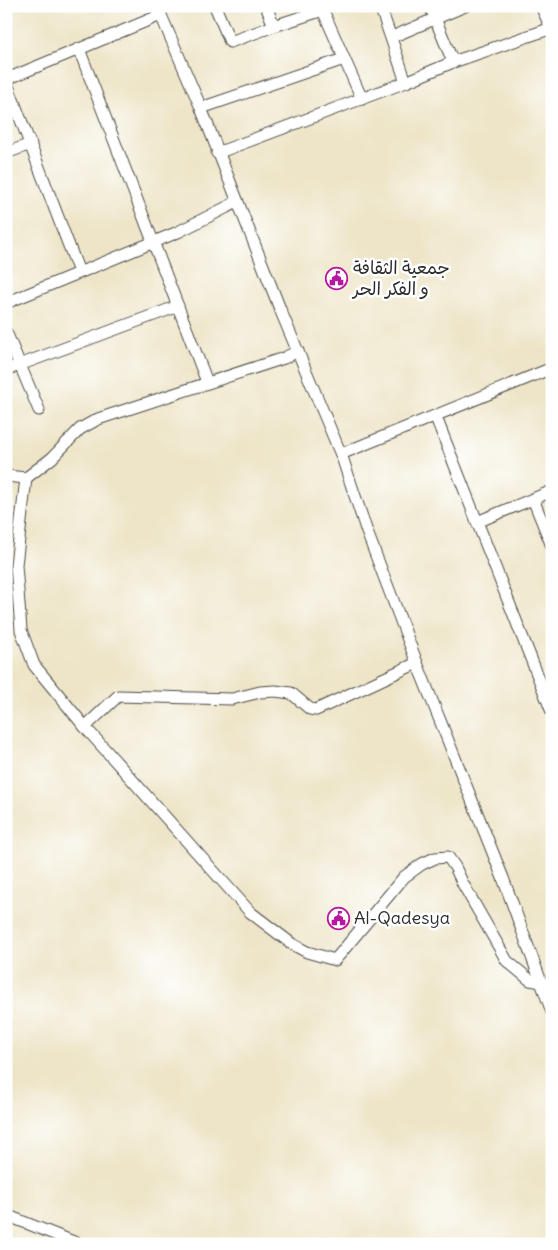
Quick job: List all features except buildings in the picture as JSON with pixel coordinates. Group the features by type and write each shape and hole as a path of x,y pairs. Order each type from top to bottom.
{"street":[{"path":"216,6 230,42 322,8 362,99"},
{"path":"266,6 274,26"},
{"path":"380,6 406,82"},
{"path":"430,6 453,62"},
{"path":"392,37 466,6"},
{"path":"217,153 362,99 453,62 552,28 541,6"},
{"path":"79,272 7,80 79,49 159,11 201,108 217,153 341,454 367,532 416,663 503,878 552,1012"},
{"path":"79,49 207,382"},
{"path":"201,108 344,59"},
{"path":"6,153 31,144"},
{"path":"6,303 178,232 237,202"},
{"path":"6,370 178,306"},
{"path":"6,332 39,410"},
{"path":"6,476 26,478 52,458 73,436 88,424 153,400 284,358 298,351"},
{"path":"341,454 552,368"},
{"path":"437,420 552,712"},
{"path":"26,478 16,565 21,630 34,665 85,727 250,912 292,944 307,952 335,960 404,877 422,864 435,858 448,856 456,867 463,884 507,961 530,980 542,982"},
{"path":"477,522 552,491"},
{"path":"533,499 552,546"},
{"path":"85,727 118,696 232,699 260,692 275,691 290,693 310,709 316,710 416,663"},
{"path":"6,1215 79,1244"}],"place":[{"name":"جمعية الثقافة و الفكر الحر","path":"337,278"},
{"name":"Al-Qadesya","path":"338,918"}]}
